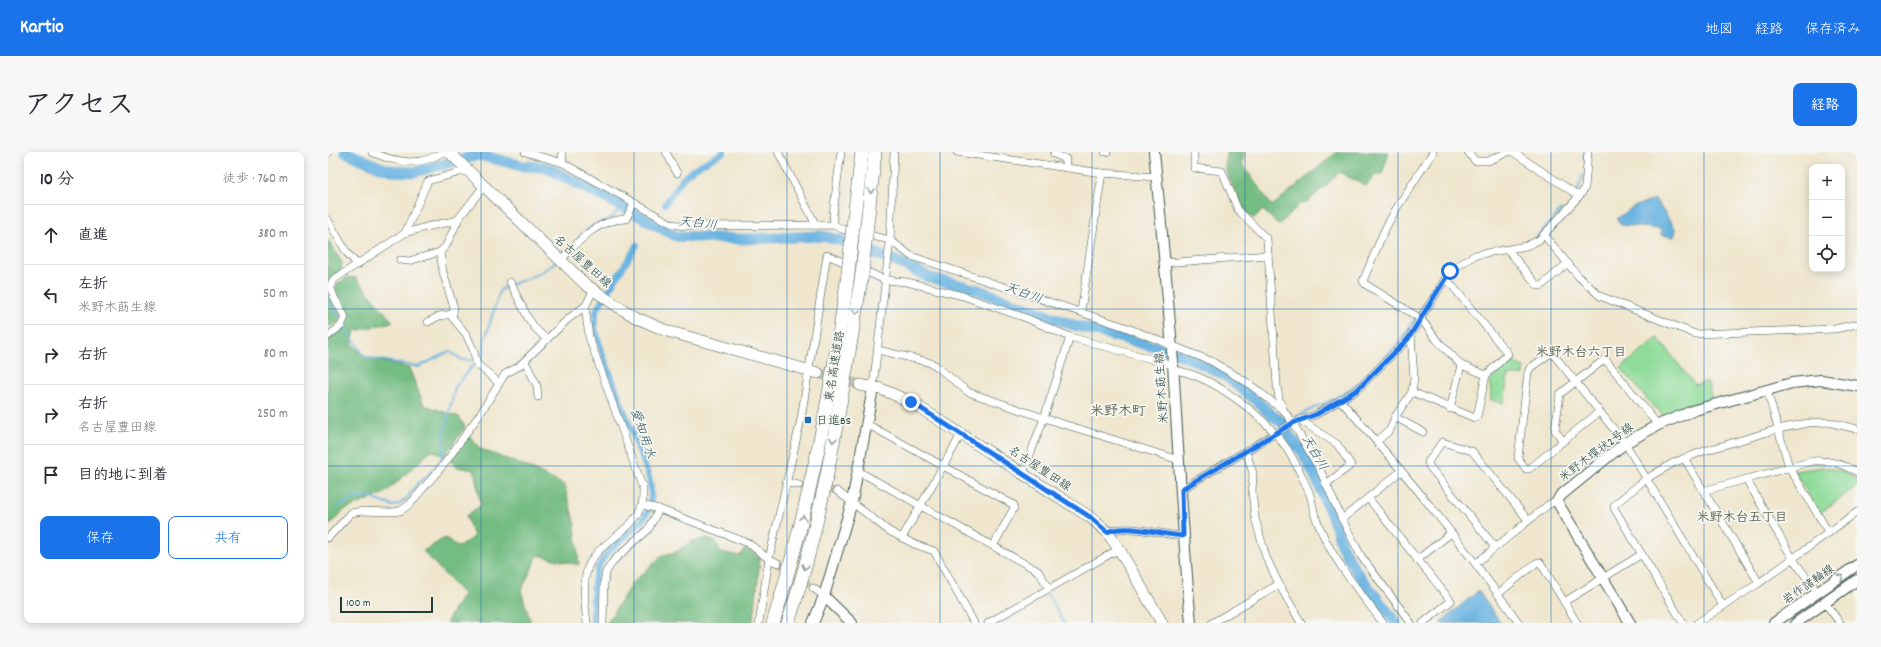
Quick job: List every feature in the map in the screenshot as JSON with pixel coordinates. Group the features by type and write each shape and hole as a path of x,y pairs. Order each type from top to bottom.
{"highway":[{"name":"東名高速道路","path":"774,623 801,529 830,394 848,274 862,152"},
{"name":"東名高速道路","path":"788,623 806,564 829,462 862,274 875,152"}],"main road":[{"name":"名古屋豊田線","path":"449,153 595,292 609,302 637,318 667,331 813,372"},
{"name":"名古屋豊田線","path":"860,385 881,389 911,402 962,433 1090,517 1107,532 1119,549 1162,623"}],"street":[{"path":"372,152 390,159 408,162 433,158 449,153"},
{"path":"524,152 563,162 666,221 681,226 834,225 842,229 889,243 911,256 1081,311 1130,329 1223,367 1248,383 1296,422 1337,444 1352,465 1326,484"},
{"path":"562,152 563,162"},
{"path":"666,152 677,172"},
{"path":"778,152 816,225"},
{"path":"834,225 833,214 841,152"},
{"path":"813,623 824,596 852,502 867,424 878,350 889,243 894,152"},
{"path":"957,152 1102,173 1157,176"},
{"path":"1055,152 1054,154 1066,159 1065,168"},
{"name":"米野木莇生線","path":"1154,152 1173,366 1182,489 1183,536 1191,623"},
{"path":"1194,152 1194,168 1222,171 1238,210 1268,239 1277,385 1279,399 1284,411"},
{"path":"1433,152 1396,209 1384,231 1363,281 1365,284 1421,319 1436,339 1461,365 1486,374"},
{"path":"1468,152 1475,161 1488,160 1508,152"},
{"path":"1513,152 1580,196"},
{"path":"1182,489 1296,422 1317,414 1357,390 1408,339 1446,278 1461,263 1475,255 1526,246 1539,240 1580,196 1585,186 1588,152"},
{"path":"406,233 406,228 428,181 466,168"},
{"path":"1081,311 1102,173"},
{"path":"400,260 409,260 440,252 446,246 458,220 484,186"},
{"path":"561,260 581,239 599,226 626,219 634,203"},
{"path":"328,220 347,252 358,265"},
{"path":"328,336 341,326 345,316 334,297 330,286 333,280 406,233 426,226 458,220"},
{"path":"1544,235 1579,277 1600,296 1695,334 1835,329 1857,324"},
{"path":"1508,250 1537,285 1541,286 1568,263"},
{"path":"440,252 443,272 454,308 452,317 466,334 476,361 499,383"},
{"path":"759,623 768,559 813,372 828,255 885,280 907,282 963,296 1026,318 1070,337 1173,366 1201,378 1238,399 1276,435 1287,449 1310,494 1319,526 1334,555 1383,623"},
{"path":"1164,263 1268,255"},
{"path":"1412,392 1450,409 1475,418 1477,416 1486,374 1508,354 1446,278"},
{"path":"510,282 528,318 546,340"},
{"path":"328,538 351,513 362,511 400,511 409,505 445,463 480,414 505,374 524,362 567,320 585,307 595,292"},
{"path":"585,307 589,337 643,489 642,505 635,518 600,549 589,566 585,583 587,623"},
{"path":"428,322 440,316 453,314"},
{"path":"1377,441 1390,430 1396,417 1412,392 1414,378 1411,335"},
{"path":"1023,473 1044,418 1070,337"},
{"path":"878,350 935,365 968,392 1044,418 1179,460"},
{"path":"1599,412 1527,470 1518,460 1530,368 1551,353 1625,443 1723,606"},
{"path":"1563,441 1555,430 1561,392 1602,360 1606,360 1658,425"},
{"path":"524,362 537,386 538,396"},
{"path":"1450,409 1461,365"},
{"name":"米野木環状2号線","path":"1630,623 1560,505 1559,499 1597,464 1625,443 1658,425 1695,410 1792,383 1814,381 1838,382 1857,386"},
{"path":"1767,390 1789,467 1828,533"},
{"path":"1340,400 1377,441 1476,563 1519,623"},
{"path":"1396,417 1423,432"},
{"path":"1296,422 1362,556 1411,623"},
{"path":"1683,623 1614,506 1646,479 1684,458 1702,452 1795,425 1818,422 1836,424 1857,429"},
{"path":"867,424 943,464 1015,506 993,546"},
{"path":"902,538 962,433"},
{"path":"1495,547 1429,466 1428,462 1440,444 1445,442 1472,451 1528,520"},
{"path":"1246,452 1253,473 1252,492 1255,518 1266,557 1301,623"},
{"path":"1684,458 1759,583"},
{"path":"1703,491 1804,462 1824,460 1842,465 1857,472"},
{"path":"858,471 1038,570 1049,588"},
{"path":"1342,518 1401,471"},
{"path":"1746,479 1793,559 1818,593"},
{"path":"787,483 799,485"},
{"path":"837,491 889,531 934,551 974,623"},
{"path":"1368,498 1451,601 1423,623"},
{"path":"1476,563 1528,520 1559,499"},
{"path":"642,505 659,509 748,543 768,559 778,563"},
{"path":"603,623 606,572 614,560 648,530 659,509"},
{"path":"1697,623 1759,583 1857,512"},
{"path":"1107,532 1112,529 1138,530 1183,536"},
{"path":"1417,560 1451,533"},
{"path":"988,623 1119,549"},
{"path":"1564,602 1642,554"},
{"path":"1498,594 1538,562 1542,564 1577,623"},
{"name":"岩作諸輪線","path":"1774,623 1857,565"},
{"name":"岩作諸輪線","path":"1796,623 1857,580"},
{"path":"1212,623 1279,584"},
{"path":"813,588 824,596 852,623"},
{"path":"1825,603 1840,623"}],"green space":[{"path":"1226,152 1244,152 1242,164 1272,206 1337,152 1389,152 1382,174 1376,174 1366,186 1339,172 1307,202 1300,204 1279,225 1263,210 1253,219 1242,207 1225,168"},
{"path":"328,240 342,262 341,272 328,281"},
{"path":"348,277 356,278 393,322 355,331 352,344 366,357 409,368 424,405 459,417 465,427 444,456 432,450 385,493 344,510 328,527 328,339 345,323 336,285"},
{"path":"328,293 341,317 339,322 328,327"},
{"path":"1658,338 1695,385 1707,381 1712,399 1663,416 1657,408 1655,409 1621,368"},
{"path":"1512,362 1524,367 1523,375 1508,375 1504,403 1491,400 1490,381 1500,371 1496,369 1500,363 1505,367"},
{"path":"469,435 480,449 525,466 564,485 575,524 579,565 538,555 521,591 531,623 446,623 463,594 423,551 445,538 459,547 474,536 466,516 481,505 474,470 456,467 451,460"},
{"path":"1822,467 1849,474 1857,479 1857,486 1820,513 1794,471"},
{"path":"707,538 717,543 720,552 740,556 746,548 760,558 755,609 752,623 607,623 632,583 663,555 676,552 690,542"}],"water":[{"path":"1655,199 1676,230 1674,237 1661,235 1661,229 1621,225 1617,219 1633,207"},
{"path":"1478,591 1501,623 1440,623"}],"waterway":[{"name":"天白川","path":"345,152 380,167 395,171 414,172 479,155 523,166 545,167 676,236 740,239 822,236 840,240 903,264 928,277 975,289 1073,325 1170,351 1192,359 1225,375 1271,415 1285,424 1287,433 1302,451 1317,480 1337,529 1341,545 1356,571 1396,623"},
{"name":"愛知用水","path":"665,204 683,178 695,168 724,152"},
{"path":"1584,152 1584,159"},
{"path":"1577,192 1583,175"},
{"path":"578,238 589,228 614,216 620,206"},
{"path":"1535,239 1561,210"},
{"name":"愛知用水","path":"593,623 593,588 598,568 606,555 615,545 643,519 649,508 651,495 649,477 601,349 595,327 596,311 637,245"},
{"path":"1418,314 1444,271 1459,260"},
{"path":"478,359 484,353 485,339 500,290 536,275 556,261"},
{"path":"328,297 341,320"},
{"path":"1285,424 1339,396 1361,381 1392,351 1415,318"},
{"path":"344,326 365,357 419,367 449,351 462,360 473,360"},
{"path":"339,506 355,498 366,496 393,506 400,504 408,497 417,484 436,468 444,452 443,438 455,387 475,363"},
{"path":"1047,594 1064,623"}],"tunnel":[{"path":"818,373 860,385"},
{"path":"808,487 837,491"},
{"path":"778,563 813,588"}],"place":[{"name":"日進BS","path":"808,420"}],"district":[{"name":"米野木台六丁目","path":"1581,351"},
{"name":"米野木町","path":"1118,410"},
{"name":"米野木台五丁目","path":"1742,516"}],"route":[{"path":"911,402 962,433 1090,517 1107,532 1112,529 1121,529 1183,536 1182,489 1276,435 1293,423 1317,414 1357,390 1408,339 1450,271"}]}
